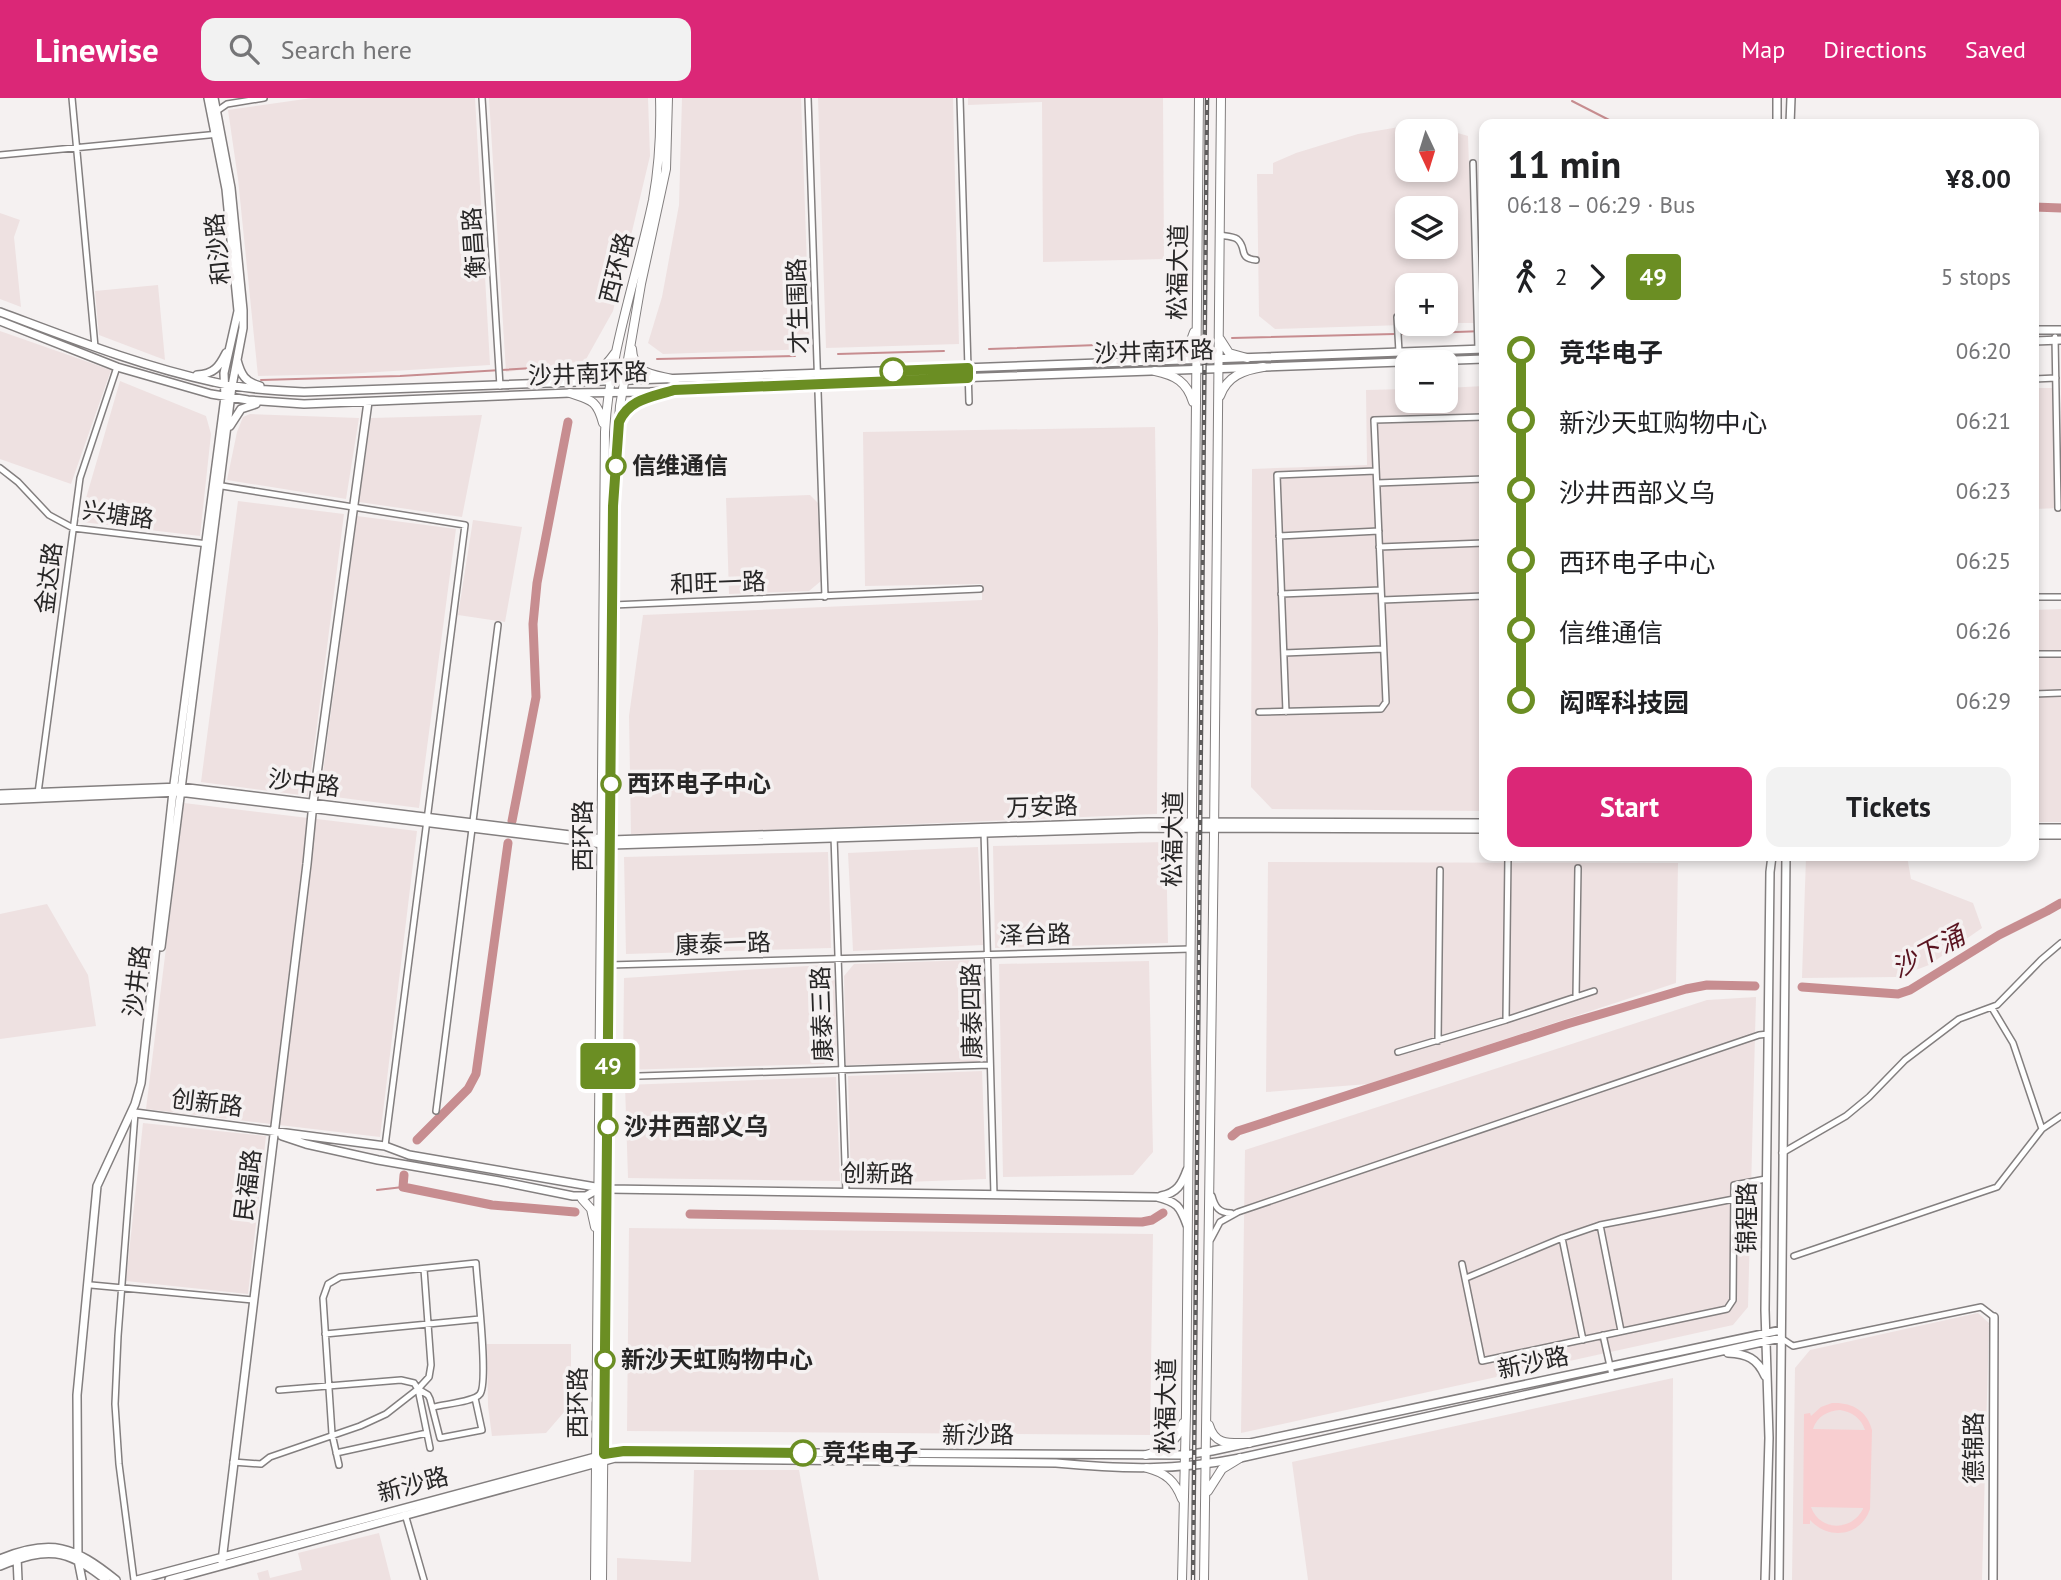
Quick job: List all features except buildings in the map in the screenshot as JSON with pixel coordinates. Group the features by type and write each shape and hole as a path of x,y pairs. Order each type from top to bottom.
{"main road":[{"name":"和沙路","path":"208,98 231,188 243,310 243,328 228,385"},
{"name":"和沙路","path":"214,98 238,311 224,373 228,397"},
{"name":"西环路","path":"602,1580 598,1229 603,1189 608,1077 609,964 605,432 617,350 653,197 660,98"},
{"name":"西环路","path":"595,1580 600,1459 613,506 622,392 666,169 668,98"},
{"name":"松福大道","path":"1182,1580 1199,98"},
{"name":"松福大道","path":"1204,1580 1221,98"},
{"path":"1777,98 1777,119"},
{"path":"1790,119 1791,98"},
{"name":"沙井南环路","path":"0,312 120,356 189,376 228,385 285,391 624,382 1395,352"},
{"name":"沙井南环路","path":"0,321 117,367 228,397 266,402 323,404 1479,359"},
{"path":"1161,361 1185,351 1196,322"},
{"path":"1218,330 1225,349 1236,356 1247,358"},
{"path":"2039,330 2058,330"},
{"path":"631,339 633,360 638,367 645,372 675,380"},
{"path":"2039,341 2058,340"},
{"path":"189,376 207,374 216,369 232,343"},
{"name":"沙井南环路","path":"1454,350 1479,349"},
{"path":"570,382 581,380 605,367 617,350"},
{"path":"237,358 240,371 246,380 285,391"},
{"path":"1217,409 1226,383 1244,372 1264,368"},
{"path":"1155,371 1183,382 1195,408"},
{"path":"619,422 625,411 636,402 674,390"},
{"path":"570,393 590,400 597,406 605,432"},
{"name":"沙井路","path":"216,485 226,432 228,397"},
{"name":"沙井路","path":"80,1558 77,1395 97,1186 135,1104 141,1083 228,397"},
{"path":"226,432 241,409 250,404 266,402"},
{"name":"民福路","path":"221,1562 313,806 368,402"},
{"name":"沙井路","path":"80,1558 81,1395 100,1187 135,1113 145,1084 177,789"},
{"name":"沙中路","path":"0,794 177,789 607,842"},
{"name":"沙中路","path":"0,800 38,795"},
{"name":"万安路","path":"607,842 1192,825 1479,823"},
{"name":"万安路","path":"1214,825 1479,829"},
{"path":"2039,828 2061,828"},
{"path":"2039,835 2061,835"},
{"name":"锦程路","path":"1765,1580 1769,1438 1765,1312 1766,1180 1772,861"},
{"name":"锦程路","path":"1779,1580 1786,861"},
{"name":"创新路","path":"135,1113 385,1146 409,1155 603,1189 1157,1197"},
{"name":"创新路","path":"274,1131 306,1144 573,1196 586,1196 603,1189"},
{"path":"1157,1197 1168,1195 1180,1187 1188,1168"},
{"path":"1157,1197 1178,1206 1187,1225"},
{"path":"582,1199 591,1209 594,1226 598,1229"},
{"path":"1740,1338 1762,1323 1765,1312"},
{"name":"德锦路","path":"1993,1580 1994,1317"},
{"name":"新沙路","path":"169,1580 221,1562 624,1451 1185,1455 1766,1332 1781,1334"},
{"name":"新沙路","path":"600,1459 1042,1463 1184,1468 1767,1342 1781,1334"},
{"path":"1717,1352 1744,1354 1755,1360 1761,1366 1766,1380"},
{"path":"1146,1455 1163,1450 1174,1442 1186,1413"},
{"path":"1207,1417 1211,1432 1217,1439 1230,1443 1249,1443"},
{"path":"1205,1501 1216,1476 1240,1458"},
{"path":"1147,1468 1167,1476 1183,1502"},
{"path":"0,1566 31,1548 49,1547 80,1558 116,1580"},
{"path":"0,1559 17,1556"},
{"path":"17,1556 18,1580"},
{"path":"80,1558 84,1580"},
{"path":"80,1558 106,1580"},
{"name":"新沙路","path":"135,1580 221,1562"}],"street":[{"path":"72,98 95,347"},
{"path":"217,111 227,104 264,98"},
{"name":"衡昌路","path":"482,98 500,386"},
{"name":"才生围路","path":"808,98 825,597"},
{"path":"960,98 969,402"},
{"path":"0,155 219,134"},
{"path":"1473,163 1479,342"},
{"path":"1219,235 1234,237 1239,241 1245,256 1256,260"},
{"path":"2058,330 2058,508"},
{"name":"金达路","path":"38,795 80,478 117,367"},
{"path":"2039,379 2056,378"},
{"path":"1259,712 1381,709 1385,702 1374,420 1479,416"},
{"name":"兴塘路","path":"0,468 18,482 48,515 73,528 209,544"},
{"path":"1286,712 1277,475 1376,471"},
{"path":"1377,483 1479,479"},
{"path":"216,485 465,525 385,1146"},
{"path":"1279,536 1379,531"},
{"path":"1379,547 1479,543"},
{"name":"和旺一路","path":"612,604 980,589"},
{"path":"1281,594 1381,590"},
{"path":"1381,600 1479,596"},
{"path":"2039,597 2061,597"},
{"path":"436,1111 498,625"},
{"path":"1284,653 1383,649"},
{"path":"2039,654 2061,654"},
{"path":"2039,694 2061,694"},
{"name":"康泰四路","path":"984,831 994,1195"},
{"name":"康泰三路","path":"834,836 846,1193"},
{"path":"1506,1020 1508,861"},
{"path":"1576,997 1578,868"},
{"path":"1438,1041 1440,870"},
{"path":"1782,1153 1846,1116 1906,1060 1959,1018 1992,1008 2007,997 2041,960 2061,943"},
{"name":"泽台路","path":"838,958 1191,949"},
{"name":"康泰一路","path":"609,964 838,958"},
{"path":"1398,1052 1594,991"},
{"path":"1992,1008 2013,1043 2042,1129"},
{"path":"1209,1245 1220,1222 1238,1212 1768,1034"},
{"path":"608,1077 989,1065"},
{"path":"135,1113 115,1404 119,1464 135,1580"},
{"path":"1794,1256 1997,1187 2042,1129 2061,1116"},
{"path":"1462,1264 1482,1361 1727,1308 1733,1300 1734,1185 1766,1180"},
{"path":"1210,1189 1218,1210 1238,1212"},
{"path":"1466,1278 1600,1225 1734,1199"},
{"path":"1600,1225 1622,1331"},
{"path":"1562,1238 1583,1340"},
{"path":"339,1465 332,1434 325,1334 324,1293 331,1281 340,1277 476,1264 483,1387 475,1398 433,1407"},
{"path":"233,1462 261,1464 270,1457 374,1420 418,1389 431,1371 424,1269"},
{"path":"91,1285 253,1300"},
{"path":"1781,1334 1793,1346 1981,1307 1994,1317"},
{"path":"325,1334 480,1320"},
{"path":"1604,1335 1612,1375"},
{"path":"279,1390 407,1380 414,1383 418,1389 430,1448"},
{"path":"418,1389 428,1395 440,1438 482,1430 475,1398"},
{"path":"337,1453 427,1433"},
{"path":"405,1511 424,1580"}],"shaded area":[{"path":"312,98 475,98 490,365 345,374 258,376 238,179 228,110"},
{"path":"489,98 648,98 650,156 613,311 585,361 506,372"},
{"path":"682,98 801,98 810,349 663,354 648,343 662,297 679,205"},
{"path":"818,98 953,98 959,344 826,348"},
{"path":"968,98 1163,98 1164,259 1043,262 1042,102 968,105"},
{"path":"1395,128 1395,182 1458,182 1458,133 1468,136 1474,323 1458,323 1458,273 1395,273 1395,325 1275,329 1259,316 1257,174 1273,174 1273,163 1358,134"},
{"path":"0,213 20,220 14,237 21,307 0,299"},
{"path":"158,285 165,360 99,335 95,291"},
{"path":"0,331 111,370 71,484 0,459"},
{"path":"120,381 206,416 211,434 200,536 82,522 80,519"},
{"path":"1479,386 1479,811 1272,809 1251,787 1252,469 1367,465 1366,390 1395,389 1395,413 1458,413 1458,387"},
{"path":"2039,388 2060,388 2061,508 2039,509"},
{"path":"250,414 359,418 346,499 227,480 237,432 243,417"},
{"path":"482,415 462,517 359,502 371,418"},
{"path":"1155,427 1157,814 631,834 629,716 643,615 982,600 982,584 865,586 863,432"},
{"path":"810,495 819,504 821,581 809,591 729,594 726,498"},
{"path":"238,501 344,514 308,796 201,782"},
{"path":"357,516 456,529 419,808 320,795"},
{"path":"473,520 522,527 505,622 458,615"},
{"path":"2061,609 2061,822 2039,822 2039,610"},
{"path":"184,803 417,831 380,1137 146,1109"},
{"path":"1166,842 1168,943 995,948 993,846"},
{"path":"978,847 983,945 853,951 848,853"},
{"path":"828,852 831,948 626,954 624,857"},
{"path":"1806,861 1908,861 1911,879 1973,903 1982,928 1929,965 1897,977 1802,978"},
{"path":"1268,862 1678,863 1676,983 1368,1084 1266,1092"},
{"path":"47,904 88,975 96,1026 0,1039 0,914"},
{"path":"972,960 984,971 985,1062 846,1065 844,976 854,964"},
{"path":"1149,961 1153,1152 1133,1175 1003,1177 999,964"},
{"path":"823,965 835,981 837,1051 824,1064 623,1070 624,978"},
{"path":"1756,997 1748,1307 1733,1325 1241,1433 1245,1150 1707,1000"},
{"path":"982,1071 986,1179 851,1184 848,1076"},
{"path":"836,1077 840,1181 628,1178 625,1085"},
{"path":"143,1123 266,1136 248,1294 126,1281"},
{"path":"629,1228 1153,1234 1150,1435 627,1431"},
{"path":"1978,1313 1989,1323 1982,1580 1792,1580 1795,1368 1810,1350"},
{"path":"487,1344 571,1344 571,1404 546,1433 492,1436 488,1406"},
{"path":"1673,1378 1672,1580 1308,1580 1292,1462"},
{"path":"1832,1403 1852,1406 1862,1412 1872,1430 1870,1509 1859,1525 1844,1532 1826,1531 1810,1520 1810,1524 1803,1524 1804,1414 1810,1413 1811,1416 1821,1407","holes":["1840,1410 1856,1416 1865,1430 1813,1429 1824,1415","1811,1507 1863,1508 1863,1509 1852,1521 1836,1526 1821,1521"]},
{"path":"694,1470 799,1470 819,1580 617,1580 617,1558 691,1562"},
{"path":"379,1533 391,1580 259,1580 257,1573 268,1570 270,1578 302,1570 298,1553"}],"waterway":[{"path":"1572,101 1607,119"},
{"path":"2039,207 2061,208"},
{"path":"1458,332 1479,331"},
{"path":"1232,338 1395,334"},
{"path":"989,349 1179,342"},
{"path":"838,354 944,351"},
{"path":"657,359 795,356"},
{"path":"261,380 400,376 583,365"},
{"path":"512,821 536,697 533,624 537,583 568,422"},
{"path":"417,1140 468,1089 476,1074 508,843"},
{"name":"沙下涌","path":"1802,987 1898,994 1910,990 1999,935 2061,903"},
{"path":"1232,1136 1238,1131 1567,1024 1686,989 1707,985 1755,986"},
{"path":"404,1175 403,1187 492,1205 575,1212"},
{"path":"377,1190 403,1187"},
{"path":"690,1214 1142,1222 1152,1220 1163,1213"}],"railway":[{"path":"1193,1580 1207,98"}],"bus line":[{"name":"49","path":"803,1453 614,1451 604,1454 613,506 619,422 622,414 636,402 674,390 968,378 968,368 893,371"}],"place":[{"name":"信维通信","path":"616,466"},
{"name":"西环电子中心","path":"611,784"},
{"name":"沙井西部义乌","path":"608,1127"},
{"name":"新沙天虹购物中心","path":"605,1360"},
{"name":"竞华电子","path":"803,1453"}]}
